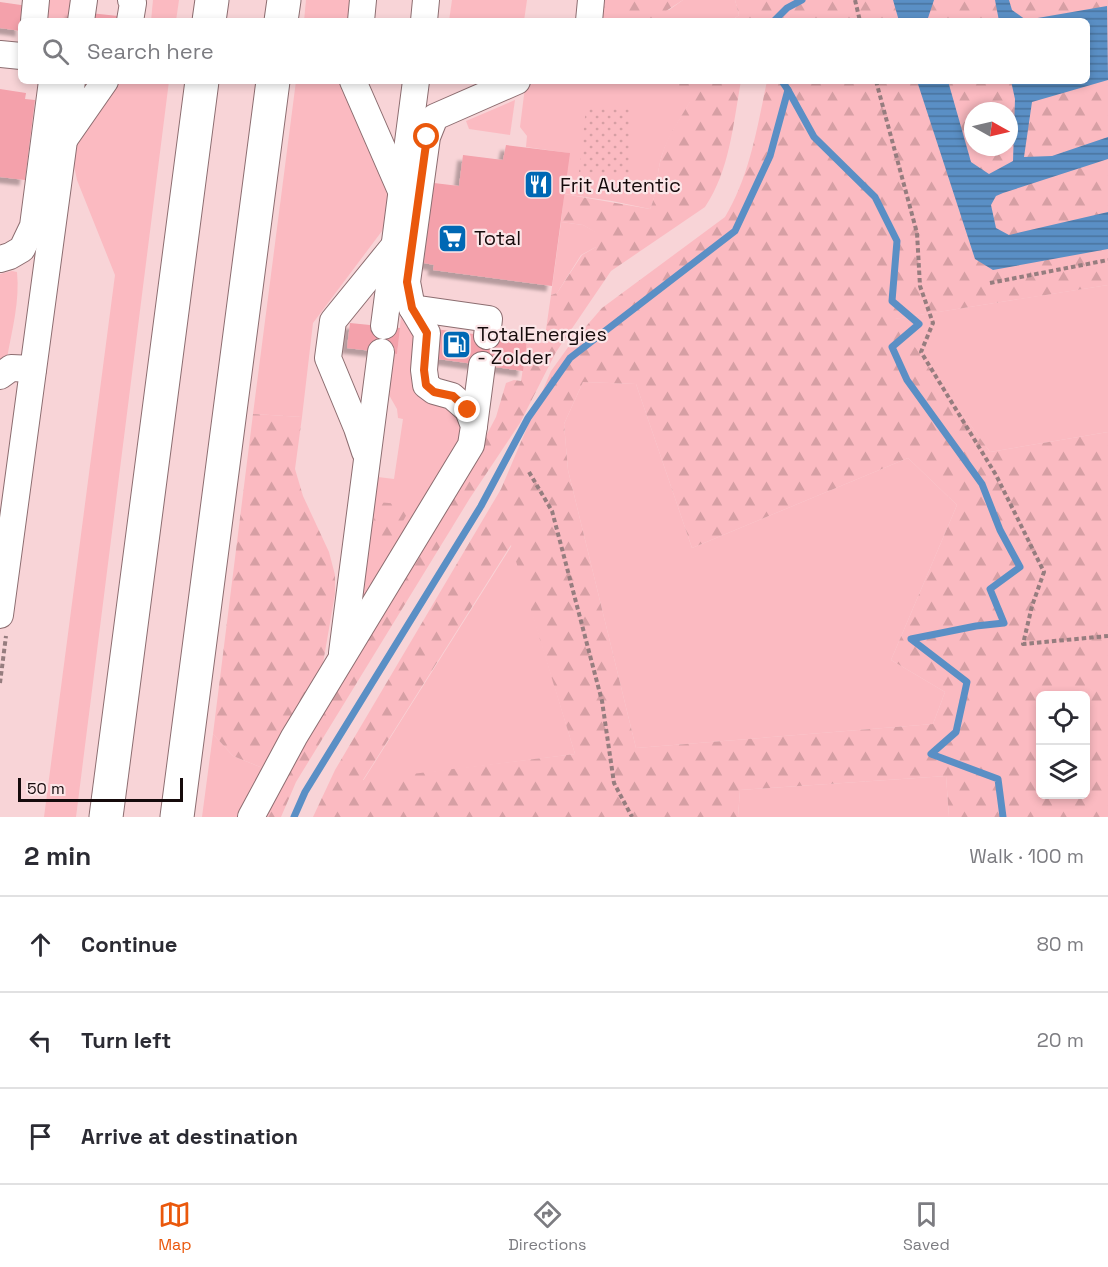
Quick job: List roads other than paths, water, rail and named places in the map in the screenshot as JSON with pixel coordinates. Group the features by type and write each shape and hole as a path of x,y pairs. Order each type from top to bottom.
{"highway":[{"path":"209,18 212,0"},
{"path":"281,18 284,0"},
{"path":"106,817 201,84"},
{"path":"177,817 273,84"}],"lane":[{"path":"34,18 36,0"},
{"path":"81,18 84,0"},
{"path":"130,18 131,0"},
{"path":"361,18 363,0"},
{"path":"424,18 426,0"},
{"path":"589,18 591,0"},
{"path":"0,54 18,56"},
{"path":"0,259 22,249 33,226 52,84"},
{"path":"0,615 4,559 33,369 72,84"},
{"path":"64,141 103,84"},
{"path":"354,84 401,191"},
{"path":"384,326 416,84"},
{"path":"474,426 468,410 453,396 434,392 426,385 424,370 427,333 412,308 407,282 427,137 435,117 511,84"},
{"path":"367,458 357,428 322,368 333,321 394,246"},
{"path":"412,308 489,319 487,336"},
{"path":"341,663 347,567 367,458 381,352"},
{"path":"250,817 294,737 341,663 471,445 482,365"},
{"path":"0,376 10,368 33,369"}],"water":[{"path":"893,0 934,0 928,18 898,18"},
{"path":"995,0 1009,0 1012,10 1023,18 998,18"},
{"path":"1107,6 1108,80 1032,102 1024,157 1052,156 1108,137 1108,159 1003,193 996,196 991,205 996,228 1009,235 1108,212 1108,249 993,270 975,259 918,84 949,84 964,137 964,156 969,156 971,162 989,174 1013,161 1013,156 1018,156 1018,102 1015,102 1012,84 1090,84 1090,18 1038,18"}],"waterway":[{"path":"777,18 787,8 802,0"},
{"path":"294,817 305,792 481,506 528,418 570,358 735,231 770,156 788,90 784,84"},
{"path":"788,90 814,137 875,197 897,241 892,301 919,324 892,347 907,380 982,484 1000,530 1020,567 990,589 1004,623 911,639 967,682 956,732 931,754 998,779 1003,817"}],"place":[{"name":"Frit Autentic","path":"539,185"},
{"name":"Total","path":"453,238"},
{"name":"TotalEnergies - Zolder","path":"456,345"}]}
